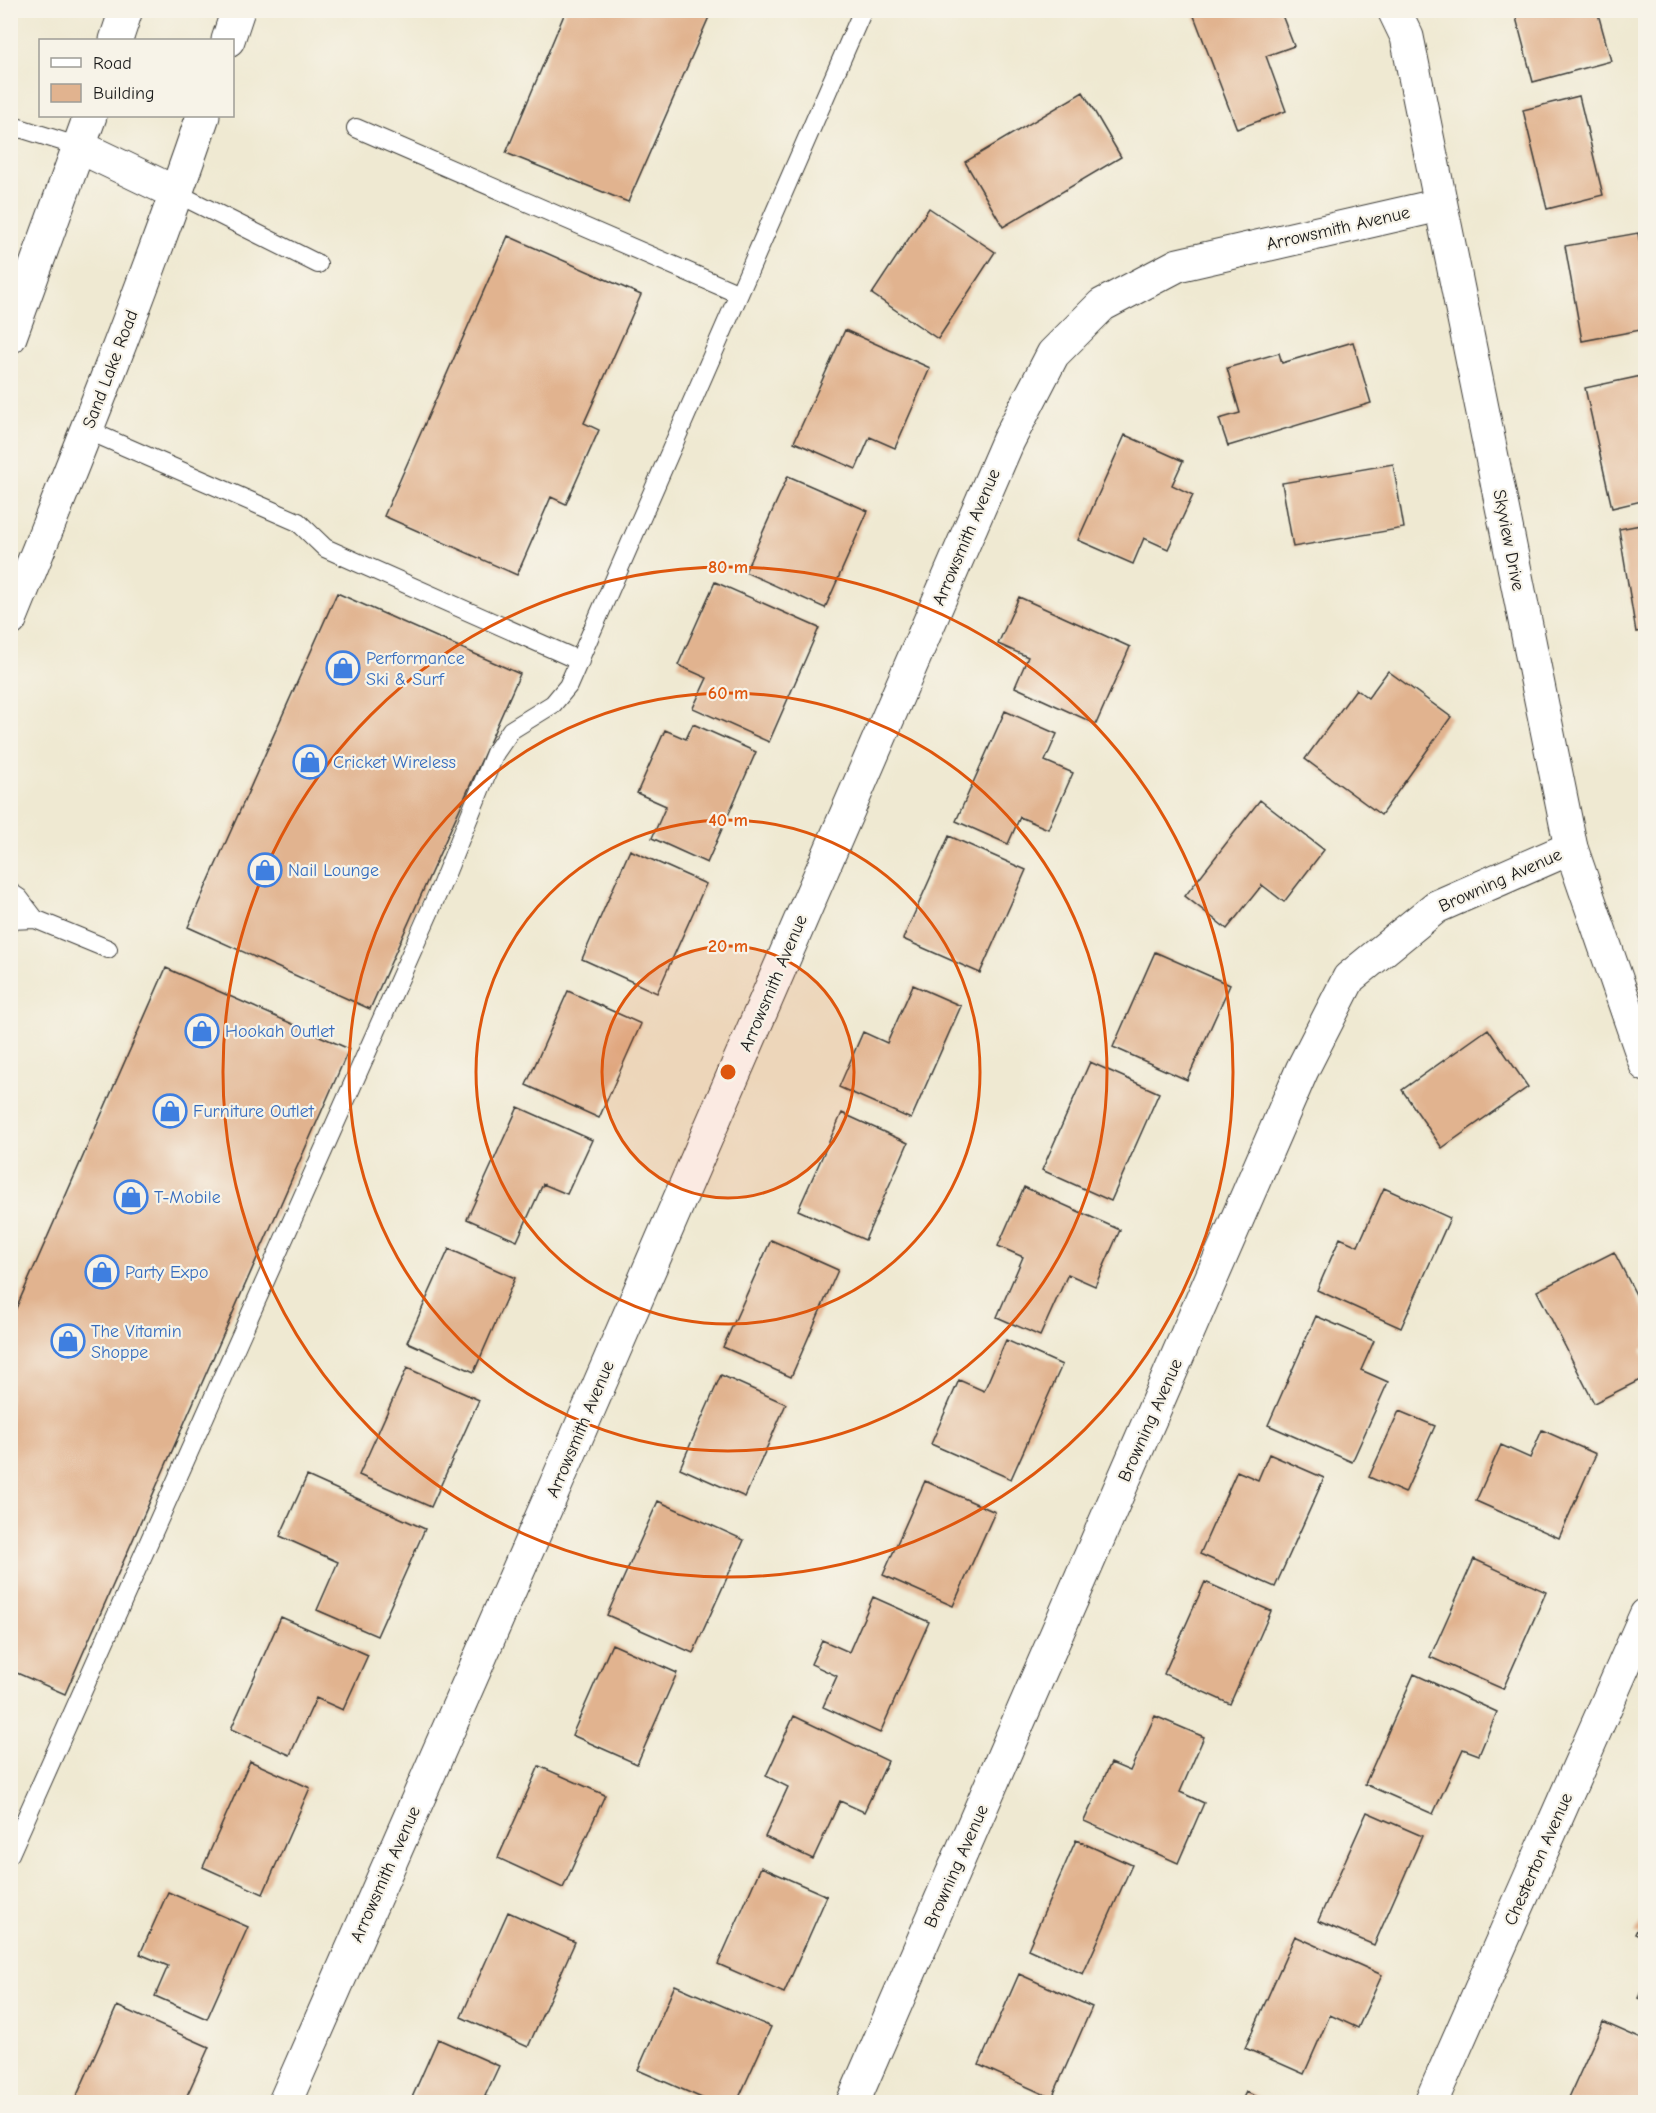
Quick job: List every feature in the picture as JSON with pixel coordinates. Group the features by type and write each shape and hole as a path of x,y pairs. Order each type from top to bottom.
{"street":[{"path":"116,39 126,10"},
{"path":"228,39 238,10"},
{"name":"Skyview Drive","path":"1394,10 1407,37 1571,848 1646,1065"},
{"path":"10,337 90,117"},
{"name":"Sand Lake Road","path":"10,620 87,430 203,117"},
{"path":"80,147 176,194"},
{"name":"Arrowsmith Avenue","path":"285,2103 568,1457 1008,441 1053,354 1102,305 1178,265 1440,205"},
{"name":"Browning Avenue","path":"853,2103 1302,1070 1349,978 1436,907 1571,848"},
{"name":"Chesterton Avenue","path":"1431,2103 1646,1615"}],"lane":[{"path":"10,1854 432,908 495,753 511,730 553,704 568,686 863,10"},
{"path":"10,125 80,147"},
{"path":"356,128 739,294"},
{"path":"176,194 318,264"},
{"path":"87,430 298,522 326,548 580,661"},
{"path":"10,892 19,898 35,919"},
{"path":"10,920 35,919 108,949"}],"building":[{"path":"566,10 712,10 628,202 506,153"},
{"path":"1208,10 1280,10 1294,46 1266,56 1286,111 1237,129 1194,16"},
{"path":"1514,10 1597,10 1611,61 1533,82"},
{"path":"1083,92 1121,157 1003,227 965,162"},
{"path":"1579,96 1603,195 1547,209 1523,110"},
{"path":"929,208 995,252 938,339 872,294"},
{"path":"1638,233 1646,275 1646,329 1582,341 1565,246"},
{"path":"508,236 641,295 584,423 599,430 566,504 551,497 517,575 384,516"},
{"path":"845,330 930,368 895,448 870,437 856,469 794,442"},
{"path":"1353,342 1371,403 1228,446 1219,419 1240,413 1227,368 1279,353 1282,363"},
{"path":"1646,375 1646,500 1612,508 1585,388"},
{"path":"1125,435 1183,461 1172,485 1193,495 1168,549 1144,538 1133,564 1078,540"},
{"path":"1393,464 1404,528 1293,547 1282,483"},
{"path":"788,476 868,511 825,608 745,572"},
{"path":"1646,524 1646,630 1636,632 1619,529"},
{"path":"715,582 819,628 769,742 693,708 707,678 678,665"},
{"path":"337,593 520,674 370,1009 188,927"},
{"path":"1019,597 1130,647 1096,724 1015,687 1028,657 998,644"},
{"path":"1388,671 1451,717 1381,815 1305,759 1356,689 1368,698"},
{"path":"1005,711 1057,734 1045,761 1073,773 1048,829 1020,817 1008,844 956,821"},
{"path":"693,724 756,752 707,863 652,838 666,806 637,793 665,730 686,739"},
{"path":"1260,800 1324,850 1284,902 1262,885 1227,929 1185,896"},
{"path":"949,836 1026,870 980,973 903,939"},
{"path":"630,850 706,884 657,993 582,959"},
{"path":"1155,952 1230,985 1187,1080 1113,1047"},
{"path":"166,968 349,1049 65,1694 10,1670 10,1322"},
{"path":"913,985 961,1006 911,1119 839,1087 863,1032 887,1043"},
{"path":"568,991 641,1024 599,1118 526,1085"},
{"path":"1488,1029 1528,1087 1442,1148 1402,1090"},
{"path":"1090,1062 1159,1093 1111,1201 1042,1170"},
{"path":"518,1107 592,1140 567,1194 543,1184 517,1241 467,1219"},
{"path":"842,1113 908,1143 865,1240 798,1210"},
{"path":"1024,1187 1120,1230 1095,1286 1068,1274 1040,1336 997,1317 1023,1257 998,1246"},
{"path":"1384,1188 1450,1218 1401,1328 1317,1290 1340,1238 1358,1246"},
{"path":"771,1240 838,1270 791,1377 723,1347"},
{"path":"449,1249 515,1278 474,1372 407,1342"},
{"path":"1614,1252 1646,1314 1646,1347 1641,1350 1646,1360 1646,1377 1594,1403 1537,1291"},
{"path":"1316,1316 1374,1341 1361,1370 1388,1382 1352,1462 1268,1425"},
{"path":"1006,1340 1062,1365 1011,1479 931,1444 959,1380 984,1391"},
{"path":"407,1368 479,1400 431,1507 359,1475"},
{"path":"721,1375 786,1404 745,1497 680,1468"},
{"path":"1399,1411 1435,1426 1405,1493 1369,1477"},
{"path":"1542,1430 1596,1454 1559,1538 1476,1501 1501,1445 1530,1458"},
{"path":"1269,1454 1324,1478 1275,1587 1200,1554 1237,1471 1258,1480"},
{"path":"307,1476 425,1529 377,1636 317,1610 338,1562 280,1536"},
{"path":"925,1481 995,1512 953,1606 883,1575"},
{"path":"658,1501 744,1540 693,1653 607,1615"},
{"path":"1474,1559 1546,1592 1503,1689 1430,1657"},
{"path":"1205,1582 1271,1611 1230,1704 1164,1674"},
{"path":"873,1597 929,1622 880,1733 823,1707 837,1676 811,1664 822,1640 849,1652"},
{"path":"281,1617 368,1655 343,1710 316,1698 290,1755 231,1729"},
{"path":"612,1644 677,1673 637,1764 572,1735"},
{"path":"1414,1674 1497,1712 1479,1755 1463,1749 1433,1814 1365,1784"},
{"path":"794,1716 888,1761 864,1812 840,1801 813,1859 765,1837 788,1787 766,1776"},
{"path":"1155,1716 1204,1737 1180,1792 1204,1803 1178,1863 1084,1821 1111,1763 1130,1771"},
{"path":"250,1761 310,1788 263,1894 203,1867"},
{"path":"539,1766 605,1795 563,1888 498,1858"},
{"path":"1367,1812 1422,1836 1374,1945 1318,1921"},
{"path":"1076,1840 1132,1865 1083,1974 1028,1949"},
{"path":"761,1867 827,1896 784,1993 718,1964"},
{"path":"168,1892 248,1927 207,2019 155,1996 168,1966 140,1954"},
{"path":"1646,1911 1646,1939 1635,1934"},
{"path":"508,1912 575,1942 528,2047 461,2017"},
{"path":"1295,1936 1382,1975 1358,2028 1330,2015 1304,2074 1245,2048"},
{"path":"1019,1974 1092,2007 1052,2098 979,2065"},
{"path":"1646,1980 1646,2001 1638,1998"},
{"path":"675,1985 771,2027 737,2102 711,2102 638,2070"},
{"path":"117,2006 209,2047 184,2102 74,2102"},
{"path":"1603,2022 1646,2041 1646,2090 1640,2102 1567,2102"},
{"path":"438,2039 499,2066 485,2096 500,2102 410,2102"},
{"path":"1246,2092 1269,2102 1241,2102"}],"place":[{"name":"Performance Ski & Surf","path":"343,668"},
{"name":"Cricket Wireless","path":"310,762"},
{"name":"Nail Lounge","path":"265,870"},
{"name":"Hookah Outlet","path":"202,1031"},
{"name":"Furniture Outlet","path":"170,1111"},
{"name":"T-Mobile","path":"131,1197"},
{"name":"Party Expo","path":"102,1272"},
{"name":"The Vitamin Shoppe","path":"68,1341"}]}
